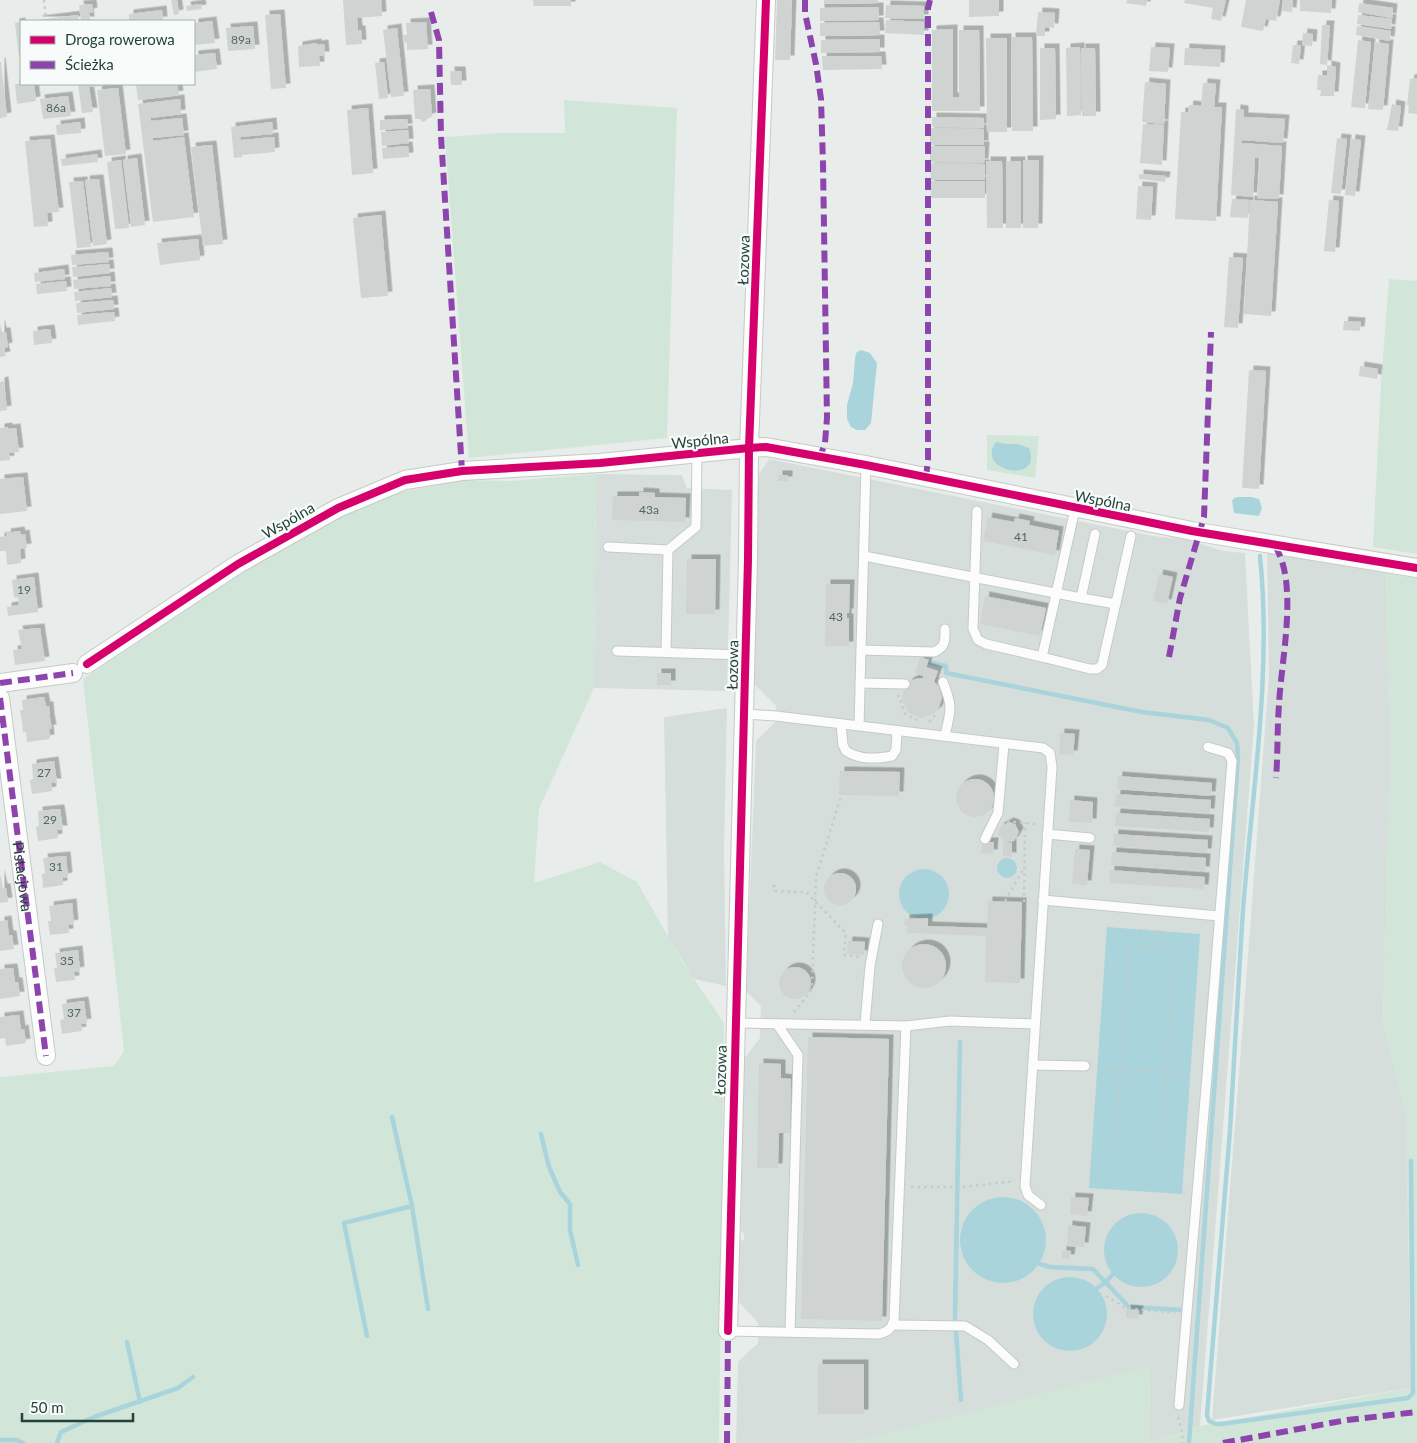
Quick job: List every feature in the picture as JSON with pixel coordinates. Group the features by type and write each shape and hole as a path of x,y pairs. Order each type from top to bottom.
{"street":[{"name":"Łozowa","path":"728,1330 746,655 749,448 766,0"},
{"name":"Wspólna","path":"0,683 80,668 238,564 338,508 405,480 462,471 600,463 766,447 866,465 1075,509 1245,541 1417,568"},
{"name":"Pistacjowa","path":"0,698 46,1056"}],"lane":[{"path":"608,547 668,550 696,527 697,454"},
{"path":"859,726 866,465"},
{"path":"1042,657 1075,509"},
{"path":"977,511 973,629 978,640 986,644 1097,669 1102,665 1131,536"},
{"path":"1081,598 1095,534"},
{"path":"666,652 668,550"},
{"path":"864,556 1116,604"},
{"path":"861,650 934,652 941,649 945,642 945,629"},
{"path":"617,651 746,655"},
{"path":"943,682 951,707 945,736"},
{"path":"860,683 905,684"},
{"path":"744,714 776,716 1043,748 1050,753 1052,767 1025,1179 1028,1195 1041,1205"},
{"path":"841,724 843,746 846,751 862,758 892,756 896,750 897,731"},
{"path":"985,839 998,813 1004,744"},
{"path":"1179,1405 1232,761 1228,753 1208,747"},
{"path":"1048,829 1090,838"},
{"path":"1043,900 1219,916"},
{"path":"865,1024 870,966 878,924"},
{"path":"736,1023 906,1026 950,1021 1035,1024"},
{"path":"780,1024 798,1055 790,1332"},
{"path":"728,1330 878,1334 886,1332 893,1325 906,1026"},
{"path":"1033,1065 1085,1066"},
{"path":"893,1325 965,1326 988,1340 1014,1364"}],"path":[{"path":"44,0 46,19"},
{"path":"925,725 938,712 948,694"},
{"path":"890,695 899,696 905,714 918,721"},
{"path":"780,1024 809,994 812,987 816,877 842,796"},
{"path":"995,819 1025,823 1048,829"},
{"path":"1024,902 1025,823"},
{"path":"1005,901 1025,867"},
{"path":"774,885 774,891 806,892 846,933 844,955 872,959"},
{"path":"1139,930 1166,932"},
{"path":"1152,948 1153,931"},
{"path":"1115,1142 1128,947 1152,948 1174,950 1161,1145"},
{"path":"1100,1067 1189,1073"},
{"path":"899,1187 964,1187 1025,1179"},
{"path":"1106,1296 1126,1308 1187,1314"},
{"path":"1178,1419 1183,1443"}],"shaded area":[{"path":"769,459 1153,536 1189,540 1223,551 1245,553 1254,726 1200,1426 1149,1442 1150,1367 848,1443 736,1443 738,1362 758,1343 758,1323 739,1302 740,1241 744,1240 744,1233 741,1232 744,1059 760,1038 761,1006 746,991 756,741 775,722 776,706 753,683 757,477"},
{"path":"596,474 682,475 687,488 732,490 727,691 594,688"},
{"path":"1267,546 1386,568 1391,750 1383,1023 1406,1114 1411,1388 1212,1420 1269,676"},
{"path":"727,708 724,851 726,986 694,979 668,937 664,717"}],"green space":[{"path":"564,100 677,108 667,438 469,458 445,137 500,133 565,133"},
{"path":"1389,279 1417,281 1417,554 1373,547 1381,382"},
{"path":"987,435 1039,436 1035,478 987,470"},
{"path":"596,474 594,688 539,809 534,883 600,862 637,882 682,961 724,1023 719,1443 0,1443 0,1077 114,1066 124,1051 83,679 243,572 329,521 379,499 406,491 463,480 511,481"},
{"path":"1386,568 1417,575 1417,1443 848,1443 1150,1366 1149,1442 1200,1426 1411,1388 1406,1114 1383,1023 1391,750"}],"water":[{"path":"861,350 870,353 877,363 871,423 865,430 857,430 851,427 847,419 847,405 853,383 856,353"},
{"path":"996,442 1017,444 1029,448 1031,460 1027,467 1019,470 1010,470 1001,467 994,461 992,452"},
{"path":"1238,497 1259,499 1262,508 1259,516 1234,513 1232,501"},
{"path":"1007,858 1014,861 1017,868 1014,875 1007,878 1000,875 997,868 1000,861"},
{"path":"924,869 934,871 942,876 947,884 949,894 947,904 942,912 934,917 924,919 914,917 906,912 901,904 899,894 901,884 906,876 914,871"},
{"path":"1107,927 1200,934 1182,1194 1089,1188"},
{"path":"1003,1197 1019,1200 1027,1204 1039,1216 1043,1224 1046,1240 1043,1256 1039,1264 1027,1276 1019,1280 1003,1283 987,1280 979,1276 967,1264 963,1256 960,1240 963,1224 967,1216 979,1204 987,1200"},
{"path":"1134,1213 1148,1213 1162,1219 1172,1229 1178,1243 1178,1257 1172,1271 1162,1281 1148,1287 1134,1287 1120,1281 1110,1271 1104,1257 1104,1243 1110,1229 1120,1219"},
{"path":"1063,1277 1077,1277 1091,1283 1101,1293 1107,1307 1107,1321 1101,1335 1091,1345 1077,1351 1063,1351 1049,1345 1039,1335 1033,1321 1033,1307 1039,1293 1049,1283"}],"building":[{"path":"171,0 177,0 179,14 174,15"},
{"path":"343,0 381,0 382,16 357,18 358,30 361,30 362,44 346,45"},
{"path":"533,0 571,0 571,6 534,6"},
{"path":"777,0 792,0 790,60 775,60"},
{"path":"824,0 878,0 878,3 824,4"},
{"path":"969,0 999,0 999,16 969,17"},
{"path":"1127,0 1147,0 1146,6 1126,3"},
{"path":"1185,0 1226,0 1221,21 1211,19 1213,8 1184,3"},
{"path":"1246,0 1280,0 1276,21 1266,19 1263,31 1241,27"},
{"path":"1283,0 1293,0 1292,12 1282,11"},
{"path":"1300,0 1332,0 1331,13 1300,11"},
{"path":"1359,3 1393,8 1392,18 1358,12"},
{"path":"92,4 93,12 89,13 90,20 81,20 79,5"},
{"path":"201,4 202,9 187,11 186,6"},
{"path":"886,5 924,6 924,19 885,18"},
{"path":"879,7 879,20 820,21 820,8"},
{"path":"162,10 163,20 129,20 129,14"},
{"path":"1038,12 1055,13 1054,28 1045,27 1045,36 1036,36"},
{"path":"280,14 286,88 271,89 265,15"},
{"path":"78,15 79,20 38,20"},
{"path":"1358,15 1392,19 1391,29 1357,24"},
{"path":"886,20 924,22 924,35 885,33"},
{"path":"212,21 215,43 195,45 195,23"},
{"path":"20,22 19,57 15,23"},
{"path":"426,22 428,49 407,50 407,42 404,43 403,35 407,35 406,23"},
{"path":"879,22 880,35 820,36 820,23"},
{"path":"1322,25 1330,25 1327,65 1320,64"},
{"path":"253,26 255,49 228,51 226,28"},
{"path":"1357,26 1391,31 1390,41 1356,35"},
{"path":"397,28 404,96 391,97 383,30"},
{"path":"953,29 953,97 959,97 959,30 979,30 980,111 932,111 932,30"},
{"path":"1303,33 1313,34 1312,46 1302,45"},
{"path":"1011,37 1032,37 1033,131 1012,131"},
{"path":"986,38 1007,38 1007,132 987,132"},
{"path":"880,39 880,52 821,53 821,40"},
{"path":"1358,40 1371,42 1365,108 1351,107"},
{"path":"1375,42 1389,44 1383,110 1368,109"},
{"path":"317,43 317,45 324,44 325,56 319,56 320,66 299,67 298,46"},
{"path":"1293,45 1301,45 1299,64 1291,63"},
{"path":"1080,47 1081,115 1067,116 1066,48"},
{"path":"1151,47 1170,48 1168,72 1149,71"},
{"path":"1040,48 1055,48 1056,119 1040,120"},
{"path":"1081,48 1095,48 1096,116 1082,116"},
{"path":"1185,48 1221,50 1220,67 1184,65"},
{"path":"215,53 217,69 195,72 195,55"},
{"path":"822,56 881,56 882,69 823,70"},
{"path":"0,62 7,117 0,118"},
{"path":"384,62 388,98 379,99 375,63"},
{"path":"1327,65 1336,67 1334,96 1320,96 1321,90 1317,90 1318,75 1327,75"},
{"path":"450,71 461,71 462,85 451,85"},
{"path":"1417,78 1417,114 1408,113 1410,79"},
{"path":"1145,82 1166,84 1164,124 1142,122"},
{"path":"1203,83 1216,84 1214,107 1222,107 1216,221 1175,219 1181,112 1188,112 1189,105 1201,106"},
{"path":"15,84 34,85 36,101 17,104"},
{"path":"78,85 102,85 89,87 93,112 82,113"},
{"path":"136,85 177,85 179,95 138,100"},
{"path":"118,88 126,154 105,156 97,90"},
{"path":"430,89 432,117 422,122 420,119 415,119 413,90"},
{"path":"68,96 71,116 43,119 40,99"},
{"path":"180,99 181,114 151,118 151,121 182,118 184,135 153,138 153,141 184,137 194,217 153,222 138,104"},
{"path":"1392,104 1401,106 1398,131 1387,130"},
{"path":"368,108 373,173 352,175 347,110"},
{"path":"1236,109 1244,110 1244,117 1285,119 1283,143 1242,140 1242,143 1282,146 1279,199 1257,198 1260,158 1255,158 1253,197 1231,195"},
{"path":"932,117 984,118 984,128 932,127"},
{"path":"407,119 408,128 380,130 380,120"},
{"path":"80,122 81,133 57,135 56,125"},
{"path":"272,122 273,134 240,137 241,140 274,137 275,152 242,155 242,157 234,158 231,127"},
{"path":"1143,124 1164,125 1162,165 1140,163"},
{"path":"930,128 984,129 984,145 930,145"},
{"path":"408,130 409,143 382,146 381,132"},
{"path":"1337,138 1347,139 1341,194 1331,193"},
{"path":"50,139 59,212 47,213 48,226 34,227 25,141"},
{"path":"1351,139 1361,140 1355,196 1345,195"},
{"path":"212,145 223,244 203,246 191,147"},
{"path":"408,146 409,157 383,159 382,148"},
{"path":"930,146 985,146 984,163 930,162"},
{"path":"97,154 98,162 62,166 61,159"},
{"path":"137,158 145,225 131,227 123,160"},
{"path":"121,160 129,228 115,229 107,162"},
{"path":"1023,160 1039,160 1038,228 1023,228"},
{"path":"986,161 1002,161 1003,228 987,228"},
{"path":"1006,161 1021,161 1021,228 1006,228"},
{"path":"930,163 985,164 985,180 931,180"},
{"path":"1139,174 1166,176 1165,182 1139,179"},
{"path":"99,179 107,244 93,246 85,180"},
{"path":"83,181 91,247 77,248 69,182"},
{"path":"930,181 985,181 985,198 931,198"},
{"path":"1138,186 1153,187 1151,220 1136,219"},
{"path":"1232,199 1249,200 1248,218 1230,217"},
{"path":"1250,200 1278,202 1271,316 1244,314"},
{"path":"1329,200 1339,201 1335,252 1324,251"},
{"path":"381,215 388,296 361,298 353,218"},
{"path":"198,239 200,260 160,265 157,243"},
{"path":"108,252 109,262 72,265 71,255"},
{"path":"1229,257 1243,258 1238,328 1224,327"},
{"path":"109,264 110,273 73,277 72,267"},
{"path":"64,269 65,279 35,282 34,273"},
{"path":"110,276 111,286 74,289 73,280"},
{"path":"66,281 67,291 37,294 36,284"},
{"path":"111,288 112,297 75,301 74,292"},
{"path":"113,300 114,309 77,313 76,303"},
{"path":"114,312 115,321 78,325 77,315"},
{"path":"1344,321 1361,322 1360,331 1343,330"},
{"path":"0,323 2,332 6,332 8,347 4,348 6,356 0,357"},
{"path":"50,329 52,343 34,345 33,331"},
{"path":"1360,366 1378,369 1377,379 1359,376"},
{"path":"1249,370 1266,371 1259,489 1242,488"},
{"path":"4,381 7,410 0,411 0,382"},
{"path":"8,427 8,429 16,428 19,452 9,453 10,460 0,461 0,428"},
{"path":"778,475 788,475 788,481 778,481"},
{"path":"23,477 27,511 0,514 0,479"},
{"path":"639,492 655,493 655,497 686,498 685,522 612,520 613,496 639,496"},
{"path":"988,517 1014,522 1015,518 1030,521 1029,525 1059,531 1055,555 983,541"},
{"path":"20,531 21,535 25,534 27,548 20,549 21,563 7,565 6,551 0,551 0,537 7,536 6,533"},
{"path":"687,559 716,559 715,614 686,614"},
{"path":"1159,574 1173,577 1167,604 1153,601"},
{"path":"34,577 38,612 8,616 7,607 19,605 18,597 14,598 12,580"},
{"path":"826,584 850,584 849,613 847,613 847,618 849,618 849,646 825,646"},
{"path":"985,596 1046,608 1040,636 980,624"},
{"path":"40,628 45,661 15,665 13,650 22,649 18,630"},
{"path":"920,657 929,660 926,667 938,671 934,682 939,686 942,698 938,710 921,718 909,713 902,701 902,694 909,682 923,678 923,676 915,673"},
{"path":"657,673 671,673 671,685 657,685"},
{"path":"44,697 46,706 49,706 52,729 49,729 50,739 27,742 26,732 23,733 20,710 23,710 22,700"},
{"path":"1060,733 1075,734 1073,755 1059,754"},
{"path":"54,761 57,783 51,783 52,791 32,794 30,780 33,779 32,764"},
{"path":"840,771 900,772 899,796 839,795"},
{"path":"1118,776 1212,783 1211,796 1117,789"},
{"path":"975,779 988,785 994,798 988,811 975,817 962,811 956,798 962,785"},
{"path":"1116,794 1211,800 1210,813 1115,807"},
{"path":"1070,800 1093,802 1092,823 1069,822"},
{"path":"60,809 63,830 57,830 58,838 38,841 36,827 39,826 38,811"},
{"path":"1116,813 1210,819 1209,832 1115,826"},
{"path":"1009,822 1015,824 1019,832 1014,841 1006,842 998,834 1000,827"},
{"path":"1114,834 1208,840 1207,853 1113,846"},
{"path":"982,842 994,842 993,854 981,853"},
{"path":"1003,842 1012,843 1012,857 1003,856"},
{"path":"1075,849 1090,850 1087,885 1072,884"},
{"path":"1112,852 1206,858 1205,871 1111,865"},
{"path":"66,856 68,877 63,878 63,885 43,888 42,874 45,873 43,858"},
{"path":"1110,870 1205,877 1204,889 1109,883"},
{"path":"840,873 846,874 851,878 855,883 855,895 851,900 846,904 840,905 834,904 829,900 825,895 824,889 825,883 829,878 834,874"},
{"path":"0,874 3,888 6,888 8,902 0,903"},
{"path":"988,901 1022,902 1020,983 985,982 986,936 907,933 908,926 905,926 905,919 928,918 928,926 987,928"},
{"path":"72,903 74,924 68,925 69,933 50,935 48,921 51,921 49,906"},
{"path":"7,920 9,935 12,935 14,949 0,951 0,921"},
{"path":"848,941 865,942 864,955 847,954"},
{"path":"924,944 936,948 942,954 946,966 942,978 936,984 924,988 912,984 906,978 902,966 906,954 912,948"},
{"path":"78,950 80,971 74,972 75,980 56,982 54,968 57,968 55,953"},
{"path":"795,967 801,968 806,972 810,977 810,989 806,994 801,998 795,999 789,998 784,994 780,989 779,983 780,977 784,972 789,968"},
{"path":"13,968 20,996 0,999 0,969"},
{"path":"84,1001 87,1023 81,1024 82,1031 62,1034 60,1020 64,1019 62,1004"},
{"path":"19,1015 21,1030 24,1029 26,1043 6,1046 5,1038 0,1039 0,1017"},
{"path":"808,1037 889,1039 882,1321 801,1319"},
{"path":"759,1063 781,1064 781,1078 791,1079 790,1133 779,1133 778,1168 757,1168"},
{"path":"1071,1197 1089,1198 1087,1216 1070,1214"},
{"path":"1068,1225 1086,1227 1084,1247 1067,1246"},
{"path":"1062,1250 1071,1251 1070,1259 1062,1258"},
{"path":"1126,1309 1139,1310 1138,1319 1126,1318"},
{"path":"818,1364 864,1364 864,1414 818,1414"}],"waterway":[{"path":"1260,556 1264,644 1262,689 1243,910 1230,1130 1207,1415 1209,1421 1221,1424 1408,1398 1413,1393 1411,1161"},
{"path":"928,662 946,666 946,673 1142,712 1209,720 1228,728 1237,743 1238,756 1189,1443"},
{"path":"960,1042 955,1318 961,1400"},
{"path":"367,1336 344,1223 412,1206 392,1117"},
{"path":"541,1134 549,1167 560,1192 570,1204 570,1230 578,1265"},
{"path":"412,1206 428,1309"},
{"path":"1040,1264 1050,1267 1093,1269 1129,1307 1182,1310"},
{"path":"1097,1288 1113,1274"},
{"path":"127,1342 140,1402"},
{"path":"57,1443 61,1432 94,1417 178,1388 193,1377"},
{"path":"0,1440 17,1440 23,1443"}],"marked path":[{"path":"805,0 805,13 821,99 827,418 825,443 820,457"},
{"path":"926,478 928,459 928,8 930,0"},
{"path":"431,12 439,40 441,136 462,471"},
{"path":"1169,657 1180,598 1204,517 1211,332"},
{"path":"1275,546 1282,562 1286,581 1287,601 1287,623 1278,714 1276,778"},
{"path":"0,683 73,673"},
{"path":"0,698 46,1056"},
{"path":"727,1443 728,1331"},
{"path":"1223,1443 1347,1420 1417,1412"}],"cycle path":[{"path":"728,1331 748,559 749,448 766,0"},
{"path":"87,664 238,564 338,508 405,480 462,471 600,463 749,448 766,447 866,465 1192,531 1417,568"}]}
